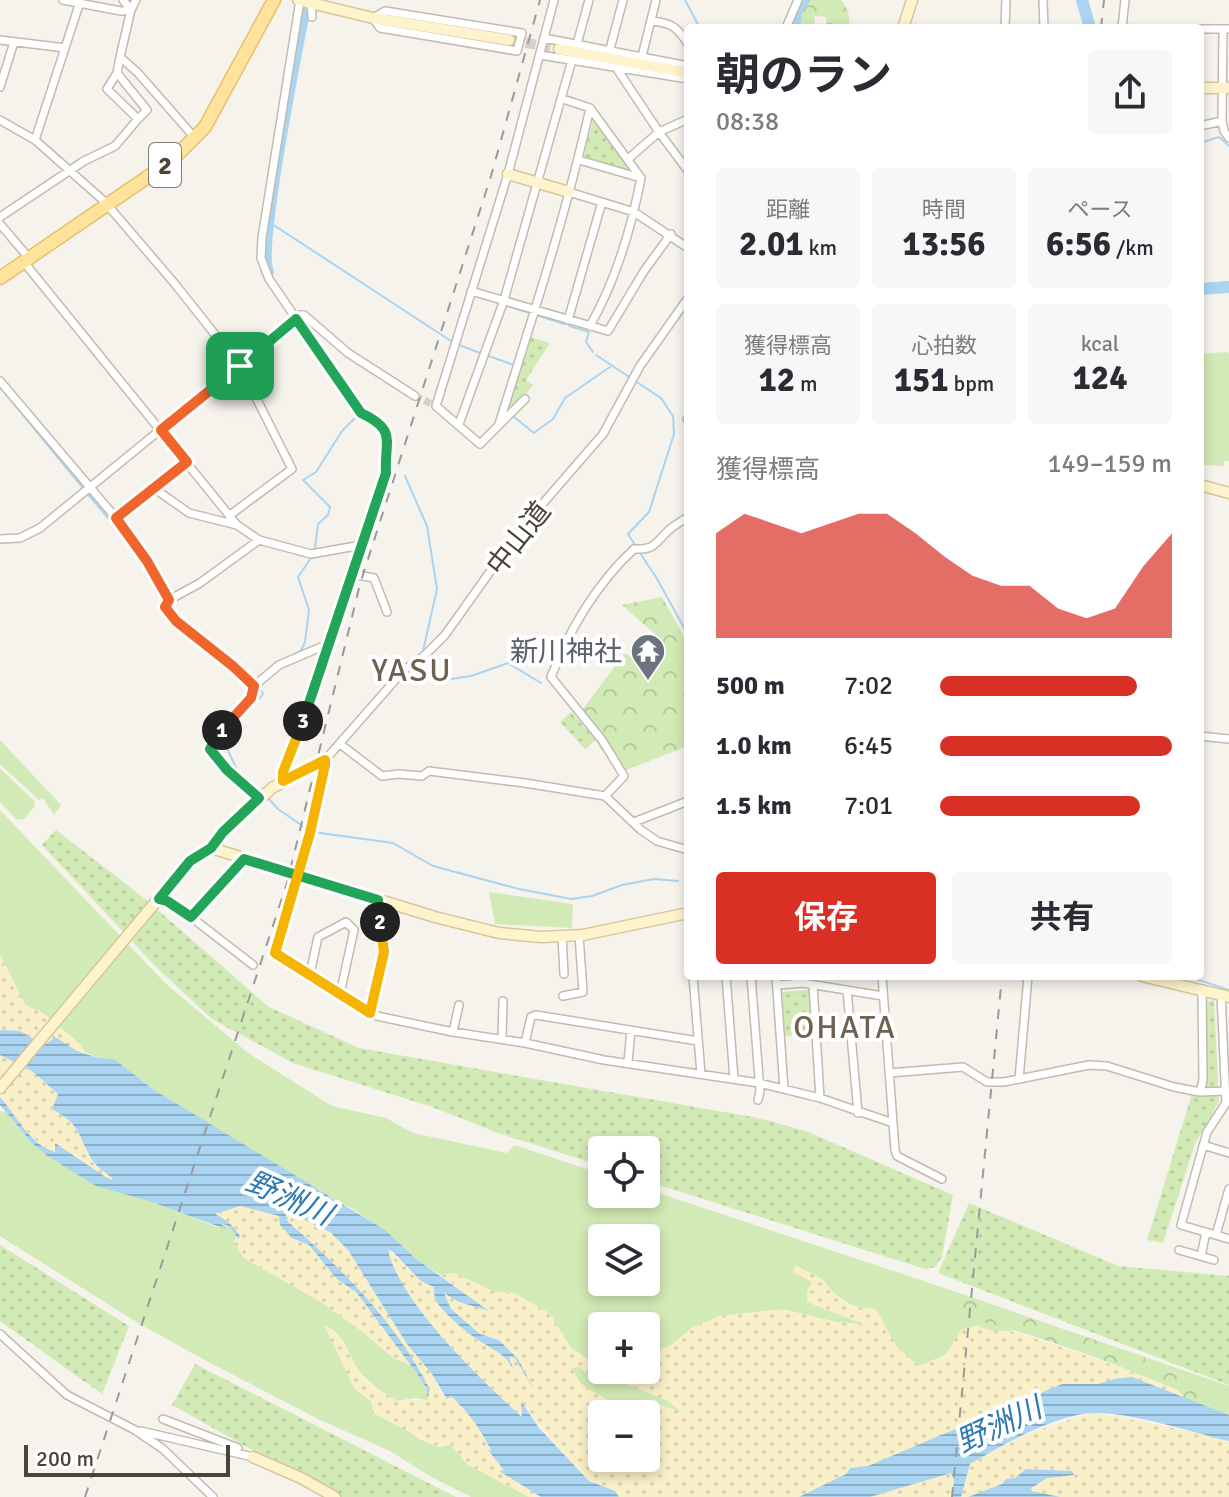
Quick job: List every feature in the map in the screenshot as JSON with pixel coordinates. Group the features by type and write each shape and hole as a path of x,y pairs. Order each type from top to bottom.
{"main road":[{"name":"2","path":"0,278 171,161 195,138 223,97 274,0"},
{"path":"904,24 912,0"},
{"path":"303,1 373,18 509,40"},
{"path":"559,49 684,75"},
{"path":"1204,88 1226,88"},
{"path":"508,174 569,192"},
{"path":"1204,486 1229,493"},
{"path":"0,1088 190,861 211,848 223,832 262,796 283,781 325,760"},
{"path":"211,848 378,900 499,933 541,937 579,935 684,914"},
{"path":"1160,980 1225,995"},
{"path":"253,1457 335,1497"}],"street":[{"path":"63,0 79,5 131,10"},
{"path":"123,0 131,10"},
{"path":"136,0 117,73 107,89 138,119"},
{"path":"525,399 480,444 436,406 508,174 554,0"},
{"path":"577,44 589,0"},
{"path":"610,49 623,0"},
{"path":"642,56 656,0"},
{"path":"788,24 798,0"},
{"path":"1005,24 1006,0"},
{"path":"1043,0 1044,24"},
{"path":"1122,24 1125,0"},
{"path":"303,1 312,17"},
{"path":"283,781 283,772 311,700 386,473 389,443 378,421 361,413 300,316 269,279 261,258 303,1"},
{"path":"35,140 79,5"},
{"path":"385,11 522,33 517,51 380,28 373,18 385,11"},
{"path":"652,21 670,22 684,38"},
{"path":"1204,29 1226,29 1226,88 1222,121 1229,138"},
{"path":"544,38 684,65"},
{"path":"0,40 65,48"},
{"path":"0,87 14,42"},
{"path":"540,55 617,69 684,75"},
{"path":"120,57 195,138"},
{"path":"459,424 504,300 572,60"},
{"path":"617,69 684,166"},
{"path":"0,217 70,170 115,146 147,110 117,73"},
{"path":"141,102 153,90"},
{"path":"563,99 590,108 641,178 609,294 590,326"},
{"path":"498,426 579,160 590,108"},
{"path":"0,120 35,140 107,205 240,366 292,469 230,515"},
{"path":"628,159 659,132 684,121"},
{"path":"1204,125 1222,121"},
{"path":"579,160 641,178"},
{"path":"569,192 634,212 684,245"},
{"path":"568,320 602,202"},
{"path":"0,224 237,525"},
{"path":"471,291 608,331 644,271 671,234"},
{"name":"中山道","path":"325,760 404,670 445,635 519,531 603,434 640,366 684,304"},
{"path":"0,539 20,538 40,528 300,316"},
{"path":"300,316 348,353 415,396"},
{"path":"0,381 87,490 116,518 147,561 169,600"},
{"path":"116,518 187,462"},
{"path":"155,489 189,513 237,525 259,540 314,554 356,546 361,549"},
{"path":"605,796 624,776 602,740 551,677 563,645 618,565 634,549 646,550 659,543 666,533 684,520"},
{"path":"256,684 176,621 165,607 169,600 200,583 259,540"},
{"path":"352,574 374,578 387,612"},
{"path":"262,796 227,770 210,749 214,739 251,698 256,684 279,665 328,644"},
{"path":"1204,736 1229,739"},
{"path":"340,744 382,776 422,776 429,771 605,796 657,841 684,849"},
{"path":"325,760 310,831 275,953 370,1013 604,1060 759,1083 820,1098 893,1123"},
{"path":"634,822 684,803"},
{"path":"191,917 244,859"},
{"path":"370,1013 384,952 378,900"},
{"path":"156,902 167,901 253,965"},
{"path":"310,974 318,937 346,922 354,930 340,994"},
{"path":"563,996 583,992 579,935"},
{"path":"562,936 564,974"},
{"path":"693,980 701,1074"},
{"path":"726,980 734,1079"},
{"path":"751,980 758,1100"},
{"path":"784,1089 776,980 883,996"},
{"path":"882,980 897,1156 942,1179"},
{"path":"1019,1079 1028,980"},
{"path":"813,985 820,1098"},
{"path":"1200,1092 1203,1080 1202,989"},
{"path":"847,990 858,1113"},
{"path":"1225,995 1226,1103 1207,1132 1181,1225 1229,1239"},
{"path":"502,1039 503,1001"},
{"path":"453,1032 459,1005"},
{"path":"525,1043 531,1017 536,1015 698,1041"},
{"path":"628,1062 631,1031"},
{"path":"889,1073 963,1067 987,1082 1089,1065 1107,1066 1200,1092 1225,1091"},
{"path":"1203,1145 1229,1153"},
{"path":"1216,1235 1229,1189"},
{"path":"1201,1256 1206,1232"},
{"path":"1179,1250 1214,1260"},
{"path":"0,1334 67,1395 135,1430 163,1449 213,1497"},
{"path":"163,1419 244,1449"},
{"path":"135,1430 253,1457"}],"green space":[{"path":"806,0 841,0 848,10 850,24 826,24 826,17 815,16 814,24 796,24 800,8"},
{"path":"594,117 636,175 583,158"},
{"path":"530,337 550,343 526,380 533,385 511,412 508,410"},
{"path":"1204,354 1229,354 1229,461 1224,461 1224,466 1204,465"},
{"name":"新川神社","path":"662,597 684,637 684,748 621,772 600,748 582,710 625,653 636,661 645,653 641,647 656,635 622,605"},
{"path":"571,712 596,740 585,749 560,722"},
{"path":"0,740 61,805 54,815 43,798 39,800 0,764"},
{"path":"0,768 34,801 35,806 24,819 17,820 0,802"},
{"path":"0,810 165,983 248,1053 332,1106 386,1118 413,1133 507,1153 514,1145 588,1169 588,1208 660,1208 660,1194 953,1291 945,1298 1013,1331 976,1340 918,1366 896,1346 876,1310 845,1301 822,1279 812,1282 870,1325 837,1322 692,1328 669,1347 660,1349 660,1312 588,1312 588,1359 571,1348 550,1314 514,1293 494,1292 454,1273 441,1275 356,1211 154,1090 114,1059 98,1058 85,1052 80,1044 43,1013 25,1005 0,954"},
{"path":"56,830 144,898 269,1007 359,1048 758,1118 806,1131 953,1195 942,1257 935,1267 925,1269 660,1185 660,1136 588,1136 588,1162 293,1063 212,1019 155,966 42,845"},
{"path":"489,892 573,904 572,928 495,924"},
{"path":"810,990 812,1035 785,1036 782,992"},
{"path":"1214,1000 1219,1102 1195,1144 1163,1243 1147,1240 1192,1094 1204,1095 1197,1003"},
{"path":"0,1111 6,1112 46,1155 71,1169 219,1228 220,1222 233,1229 234,1242 244,1258 321,1302 395,1359 412,1366 427,1389 427,1400 396,1401 380,1390 359,1371 341,1338 325,1325 354,1388 419,1439 439,1447 451,1444 467,1464 529,1497 471,1497 390,1451 318,1419 197,1356 133,1320 0,1236"},
{"path":"969,1203 1118,1266 1229,1276 1229,1385 938,1273"},
{"path":"0,1245 129,1326 102,1394 0,1321"},
{"path":"953,1291 1145,1357 1145,1362 1213,1387 1223,1396 1206,1407 1181,1397 1177,1390 1095,1357 953,1314 945,1298"},
{"path":"1145,1357 1229,1386 1229,1415 1206,1407 1222,1396 1213,1387 1145,1362"},
{"path":"195,1364 456,1497 336,1497 172,1405"},
{"path":"570,1367 580,1367 588,1375 588,1384 626,1384 667,1400 684,1413 660,1405 660,1400 607,1400 581,1384"}],"sand":[{"path":"0,955 25,1005 43,1013 80,1044 85,1052 53,1039 44,1045 20,1031 0,1030"},
{"path":"0,1055 32,1071 58,1094 52,1109 74,1126 93,1161 114,1179 110,1181 56,1144 55,1153 48,1150 23,1127 2,1100"},
{"path":"240,1206 279,1216 292,1238 309,1245 336,1278 357,1293 412,1366 395,1359 321,1302 244,1258 234,1242 236,1237 238,1239 237,1230 213,1215"},
{"path":"283,1209 330,1232 348,1250 407,1344 432,1374 441,1393 459,1402 473,1417 493,1453 488,1452 504,1470 501,1472 540,1496 529,1497 467,1464 451,1444 439,1447 373,1413 371,1400 354,1388 324,1325 347,1347 363,1376 396,1401 427,1400 430,1390 384,1320 347,1278 285,1220"},
{"path":"387,1250 421,1281 434,1287 436,1300 477,1340 496,1348 511,1365 509,1357 515,1358 527,1378 518,1359 499,1340 480,1334 451,1309 443,1291 459,1302 486,1309 441,1275 454,1273 494,1292 514,1293 550,1314 571,1348 588,1359 588,1375 580,1367 571,1368 581,1384 607,1400 588,1400 588,1472 660,1472 660,1405 681,1412 667,1400 626,1384 660,1384 660,1349 669,1347 692,1328 719,1316 783,1309 837,1322 865,1325 807,1302 807,1291 812,1282 793,1272 795,1265 822,1279 835,1295 855,1307 876,1309 896,1346 918,1366 944,1357 961,1330 977,1325 990,1330 1012,1331 1078,1353 1177,1390 1184,1396 1114,1379 1098,1384 1062,1384 868,1466 850,1468 846,1474 799,1497 619,1497 586,1477 522,1403 522,1417 465,1362 408,1293"},
{"path":"1093,1413 1229,1441 1229,1497 1060,1497 1032,1491 1031,1488 1047,1478 1073,1475 1072,1471 1026,1469 986,1492 961,1497 970,1464 1029,1434"},
{"path":"951,1473 954,1480 952,1497 870,1497"}],"water":[{"name":"野洲川","path":"0,1030 20,1031 44,1045 53,1039 52,1035 77,1051 98,1058 114,1059 154,1090 385,1230 415,1258 489,1311 459,1302 444,1293 451,1309 480,1334 499,1340 518,1359 534,1390 515,1358 509,1357 514,1372 503,1356 467,1332 438,1304 434,1287 421,1281 388,1250 395,1271 408,1293 444,1340 522,1417 521,1401 539,1428 589,1481 615,1491 619,1497 541,1497 499,1471 504,1470 487,1449 492,1452 474,1422 451,1396 447,1399 432,1374 407,1344 348,1250 330,1232 283,1210 286,1220 367,1298 385,1320 417,1365 430,1390 427,1400 427,1389 418,1375 357,1293 336,1278 309,1245 292,1238 280,1225 279,1216 240,1206 215,1214 235,1229 240,1236 238,1239 224,1224 220,1223 228,1230 149,1201 96,1186 46,1155 0,1105 0,1097 38,1143 55,1152 55,1143 110,1180 113,1179 93,1161 74,1126 52,1109 58,1094 32,1071 0,1055"},
{"name":"野洲川","path":"1132,1377 1229,1415 1229,1441 1128,1416 1080,1414 1031,1431 970,1464 961,1497 952,1497 954,1480 951,1473 870,1497 799,1497 846,1474 850,1468 868,1466 1062,1384 1098,1384"},
{"path":"1026,1469 1072,1471 1074,1475 1047,1478 1031,1488 1032,1491 1060,1497 968,1497 1002,1484 1006,1479 1015,1478"}],"waterway":[{"path":"268,272 266,255 273,186 306,0"},
{"path":"685,0 698,24"},
{"path":"795,24 797,8 804,0"},
{"path":"1082,0 1089,24"},
{"path":"1204,142 1219,137 1229,146"},
{"path":"269,222 454,343 480,353"},
{"path":"1204,289 1229,287"},
{"path":"483,297 498,303"},
{"path":"507,306 530,313"},
{"path":"539,316 564,324"},
{"path":"569,326 589,332 586,342 593,352"},
{"path":"486,355 514,365"},
{"path":"596,355 661,398 673,416 674,434 649,512 628,534 635,545"},
{"path":"513,416 534,433 553,419 565,398 610,367"},
{"path":"517,380 520,368"},
{"path":"0,387 83,488"},
{"path":"315,549 318,524 328,515 330,507 303,480 316,472 342,431 358,415"},
{"path":"389,431 391,448"},
{"path":"405,476 427,526 437,589 423,651"},
{"path":"87,493 128,542 163,597"},
{"path":"640,553 684,628"},
{"path":"290,657 301,651 305,642 309,610 298,577 313,555"},
{"path":"169,607 181,621"},
{"path":"196,632 214,646"},
{"path":"438,681 471,676 508,663 541,683"},
{"path":"259,687 263,694 223,739 237,770 260,792"},
{"path":"268,798 307,829"},
{"path":"313,832 393,843 433,866 571,899 654,879 678,881"},
{"path":"1199,980 1229,990"}],"tunnel":[{"path":"511,40 559,49"},
{"path":"415,396 436,406"}],"railway":[{"path":"85,1497 287,883 360,584 491,176 540,0"},
{"path":"1101,24 1104,0"},
{"path":"952,1497 1002,980"}],"place":[{"name":"新川神社","path":"648,682"}],"district":[{"name":"YASU","path":"412,670"},
{"name":"OHATA","path":"845,1027"}],"route":[{"path":"240,366 161,430 187,462 116,518 147,561 169,600 165,607 176,621 254,686 251,698 214,739 210,749 227,770 259,798 223,832 211,848 190,861 159,899 191,917 244,859 297,876 378,900 384,952 370,1013 275,953 297,876 298,871 310,833 325,760 283,781 283,772 311,700 386,473 389,443 378,421 361,413 296,319 240,366"}]}
